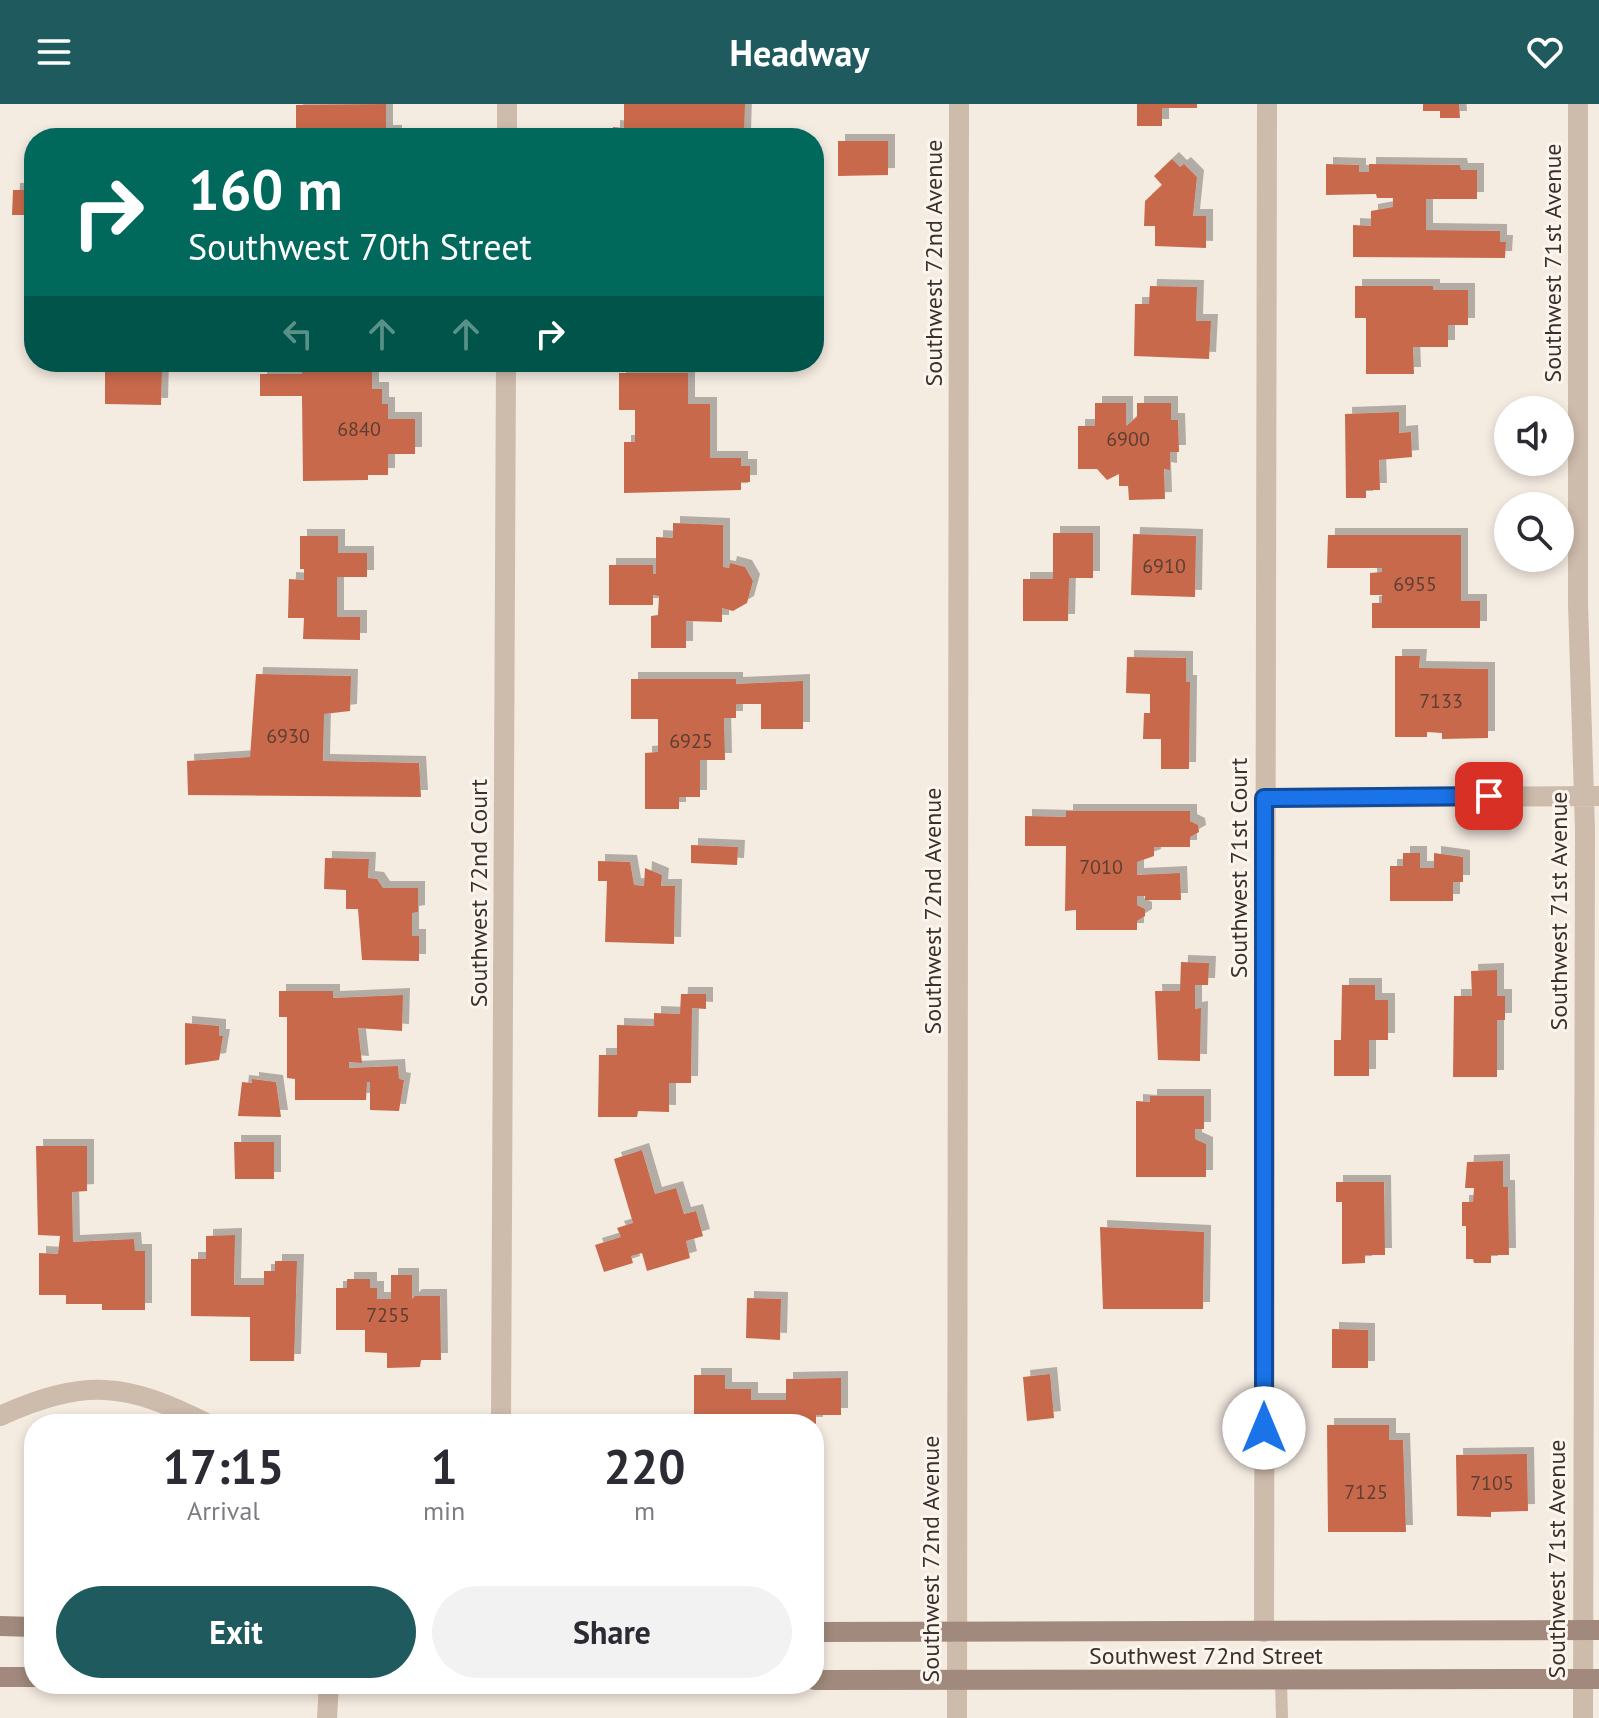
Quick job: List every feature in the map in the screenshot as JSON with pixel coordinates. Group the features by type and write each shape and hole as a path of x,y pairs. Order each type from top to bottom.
{"main road":[{"path":"0,1626 24,1627"},
{"name":"Southwest 72nd Street","path":"824,1632 1590,1630"},
{"path":"0,1677 24,1677"},
{"name":"Southwest 72nd Street","path":"824,1680 1281,1682 1590,1679"}],"street":[{"path":"507,104 507,128"},
{"name":"Southwest 72nd Avenue","path":"957,1718 959,104"},
{"name":"Southwest 71st Court","path":"1264,1632 1267,104"},
{"name":"Southwest 71st Avenue","path":"1578,104 1578,603 1591,796 1590,1679 1583,1718"},
{"name":"Southwest 72nd Court","path":"501,1414 506,372"},
{"path":"1264,798 1591,796"},
{"path":"0,1416 66,1391 106,1389 143,1395 186,1414"},
{"path":"327,1718 328,1694"}],"lane":[{"path":"1281,1682 1282,1718"}],"building":[{"path":"386,104 386,128 296,128 296,105"},
{"path":"624,104 745,104 744,128 624,128"},
{"path":"1137,104 1197,104 1197,108 1162,108 1162,126 1137,126"},
{"path":"1423,104 1459,104 1460,118 1440,118 1440,111 1423,111"},
{"path":"838,141 888,141 888,175 838,176"},
{"path":"1172,159 1180,167 1184,164 1197,177 1193,216 1206,216 1206,248 1155,246 1155,226 1144,226 1145,201 1162,185 1154,176"},
{"path":"1326,164 1359,165 1359,172 1369,172 1369,164 1460,165 1461,170 1477,170 1477,199 1426,199 1426,230 1500,231 1500,242 1506,242 1505,258 1353,257 1353,225 1371,226 1371,211 1393,207 1393,198 1377,198 1376,194 1326,195"},
{"path":"13,190 24,190 24,215 12,215"},
{"path":"1150,286 1197,287 1196,321 1211,321 1209,359 1134,356 1135,304 1149,304"},
{"path":"1355,286 1433,286 1433,290 1468,290 1468,325 1448,325 1448,347 1413,347 1414,374 1366,374 1366,318 1355,318"},
{"path":"105,372 162,372 161,405 105,404"},
{"path":"372,372 372,389 382,389 382,404 388,404 388,419 415,419 415,454 388,454 388,475 368,475 368,480 303,481 302,396 260,396 260,374"},
{"path":"619,373 688,373 688,404 710,404 710,458 741,458 741,466 750,466 750,482 741,482 741,490 624,493 624,442 635,442 635,410 619,410"},
{"path":"1095,403 1126,403 1126,426 1137,417 1137,403 1171,403 1171,420 1178,420 1179,452 1170,452 1170,470 1164,469 1165,499 1129,500 1128,486 1119,486 1119,474 1107,480 1097,469 1078,469 1078,426 1095,426"},
{"path":"1399,412 1399,433 1411,432 1412,457 1379,460 1380,490 1366,490 1366,498 1346,498 1345,414"},
{"path":"673,523 723,525 723,567 729,568 730,563 745,567 753,581 747,603 733,611 722,608 722,622 686,621 686,648 651,648 651,616 658,615 659,596 653,595 653,605 609,605 609,565 653,565 653,574 656,574 656,537 673,538"},
{"path":"1053,533 1093,533 1093,578 1069,578 1068,621 1023,621 1023,579 1053,579"},
{"path":"1133,534 1196,536 1195,597 1131,595"},
{"path":"1328,535 1461,535 1461,601 1480,601 1480,628 1372,628 1372,603 1382,603 1382,595 1370,595 1370,573 1382,572 1382,568 1327,568"},
{"path":"300,536 338,536 338,553 367,553 367,577 337,577 337,617 360,617 360,640 303,639 304,618 288,618 289,579 304,580 304,569 300,569"},
{"path":"1395,656 1420,656 1419,668 1488,669 1488,738 1442,739 1442,733 1427,732 1427,737 1395,737"},
{"path":"1127,657 1186,658 1186,682 1190,682 1189,769 1161,769 1161,739 1143,739 1144,713 1150,713 1150,694 1126,693"},
{"path":"256,674 351,676 350,711 324,714 323,761 419,763 421,797 188,795 187,761 250,757"},
{"path":"631,679 736,679 736,684 803,681 803,729 761,729 761,704 736,704 736,718 724,718 725,760 700,760 700,797 679,797 679,809 645,809 645,753 658,752 658,719 631,719"},
{"path":"1066,811 1190,811 1190,821 1198,825 1199,832 1190,837 1190,847 1154,847 1154,856 1137,862 1137,875 1180,873 1181,900 1145,900 1145,896 1137,896 1137,905 1145,909 1145,916 1137,921 1137,930 1076,930 1076,910 1065,911 1066,846 1025,846 1025,816 1066,817"},
{"path":"691,845 738,847 737,865 691,863"},
{"path":"1403,853 1420,853 1420,868 1434,868 1434,853 1463,857 1463,882 1453,882 1453,901 1390,901 1390,866 1403,866"},
{"path":"325,858 369,859 368,878 377,879 383,888 418,888 418,912 412,913 412,936 419,936 419,961 362,960 358,909 346,909 346,890 324,889"},
{"path":"598,861 630,862 634,885 644,886 645,868 662,875 661,886 675,886 674,944 605,942 607,881 598,881"},
{"path":"1181,962 1209,963 1208,985 1195,985 1195,1009 1201,1008 1200,1061 1158,1060 1155,991 1180,991"},
{"path":"1497,970 1497,996 1505,996 1505,1020 1497,1020 1497,1077 1453,1077 1454,996 1472,996 1471,971"},
{"path":"1342,985 1375,985 1375,1000 1388,1000 1388,1040 1369,1040 1369,1076 1334,1076 1334,1040 1341,1040"},
{"path":"279,991 333,991 333,998 403,995 402,1031 358,1028 362,1063 349,1062 349,1068 398,1066 399,1079 404,1080 399,1111 370,1110 370,1082 367,1082 366,1100 295,1100 295,1079 287,1078 287,1017 279,1017"},
{"path":"681,994 706,994 706,1009 692,1008 691,1083 669,1083 669,1112 638,1111 637,1117 598,1117 599,1055 617,1055 617,1025 654,1026 654,1013 680,1014"},
{"path":"185,1023 219,1026 219,1036 223,1036 219,1060 185,1065"},
{"path":"252,1079 276,1082 281,1117 238,1116 242,1082 252,1083"},
{"path":"1150,1096 1204,1096 1204,1129 1195,1129 1195,1139 1206,1144 1206,1177 1136,1177 1136,1101 1150,1102"},
{"path":"234,1142 274,1142 274,1179 235,1179"},
{"path":"36,1146 87,1146 87,1191 72,1192 73,1242 134,1239 135,1251 145,1251 145,1310 102,1310 102,1304 66,1304 66,1295 39,1295 39,1253 58,1254 60,1236 38,1235"},
{"path":"642,1150 655,1194 676,1188 684,1214 696,1211 703,1236 686,1241 690,1258 647,1271 642,1253 631,1256 633,1263 604,1272 595,1245 621,1237 617,1228 633,1223 614,1159"},
{"path":"1503,1161 1503,1187 1508,1187 1509,1255 1491,1255 1491,1263 1474,1263 1473,1259 1466,1259 1466,1226 1462,1226 1462,1202 1473,1202 1474,1188 1465,1188 1467,1162"},
{"path":"1336,1182 1384,1182 1385,1255 1365,1255 1365,1263 1342,1264 1342,1202 1336,1202"},
{"path":"1100,1227 1204,1232 1203,1309 1103,1309"},
{"path":"235,1235 234,1285 264,1285 264,1271 275,1271 275,1261 297,1261 294,1361 250,1361 250,1317 191,1316 191,1259 206,1259 206,1236"},
{"path":"391,1275 412,1275 412,1299 415,1296 440,1296 441,1360 421,1360 420,1367 387,1368 387,1353 365,1352 365,1330 336,1330 336,1288 347,1288 347,1279 370,1279 370,1288 377,1288 377,1299 391,1299"},
{"path":"747,1298 781,1299 780,1340 746,1338"},
{"path":"1332,1329 1368,1330 1368,1368 1332,1368"},
{"path":"1050,1374 1054,1418 1027,1421 1023,1377"},
{"path":"694,1375 725,1375 725,1389 751,1389 751,1400 786,1400 786,1379 841,1378 841,1415 694,1414"},
{"path":"1327,1425 1389,1425 1389,1440 1403,1440 1406,1532 1328,1532"},
{"path":"1527,1454 1528,1511 1491,1512 1491,1517 1457,1516 1456,1455"}],"route":[{"path":"1264,1428 1264,798 1489,796"}]}
